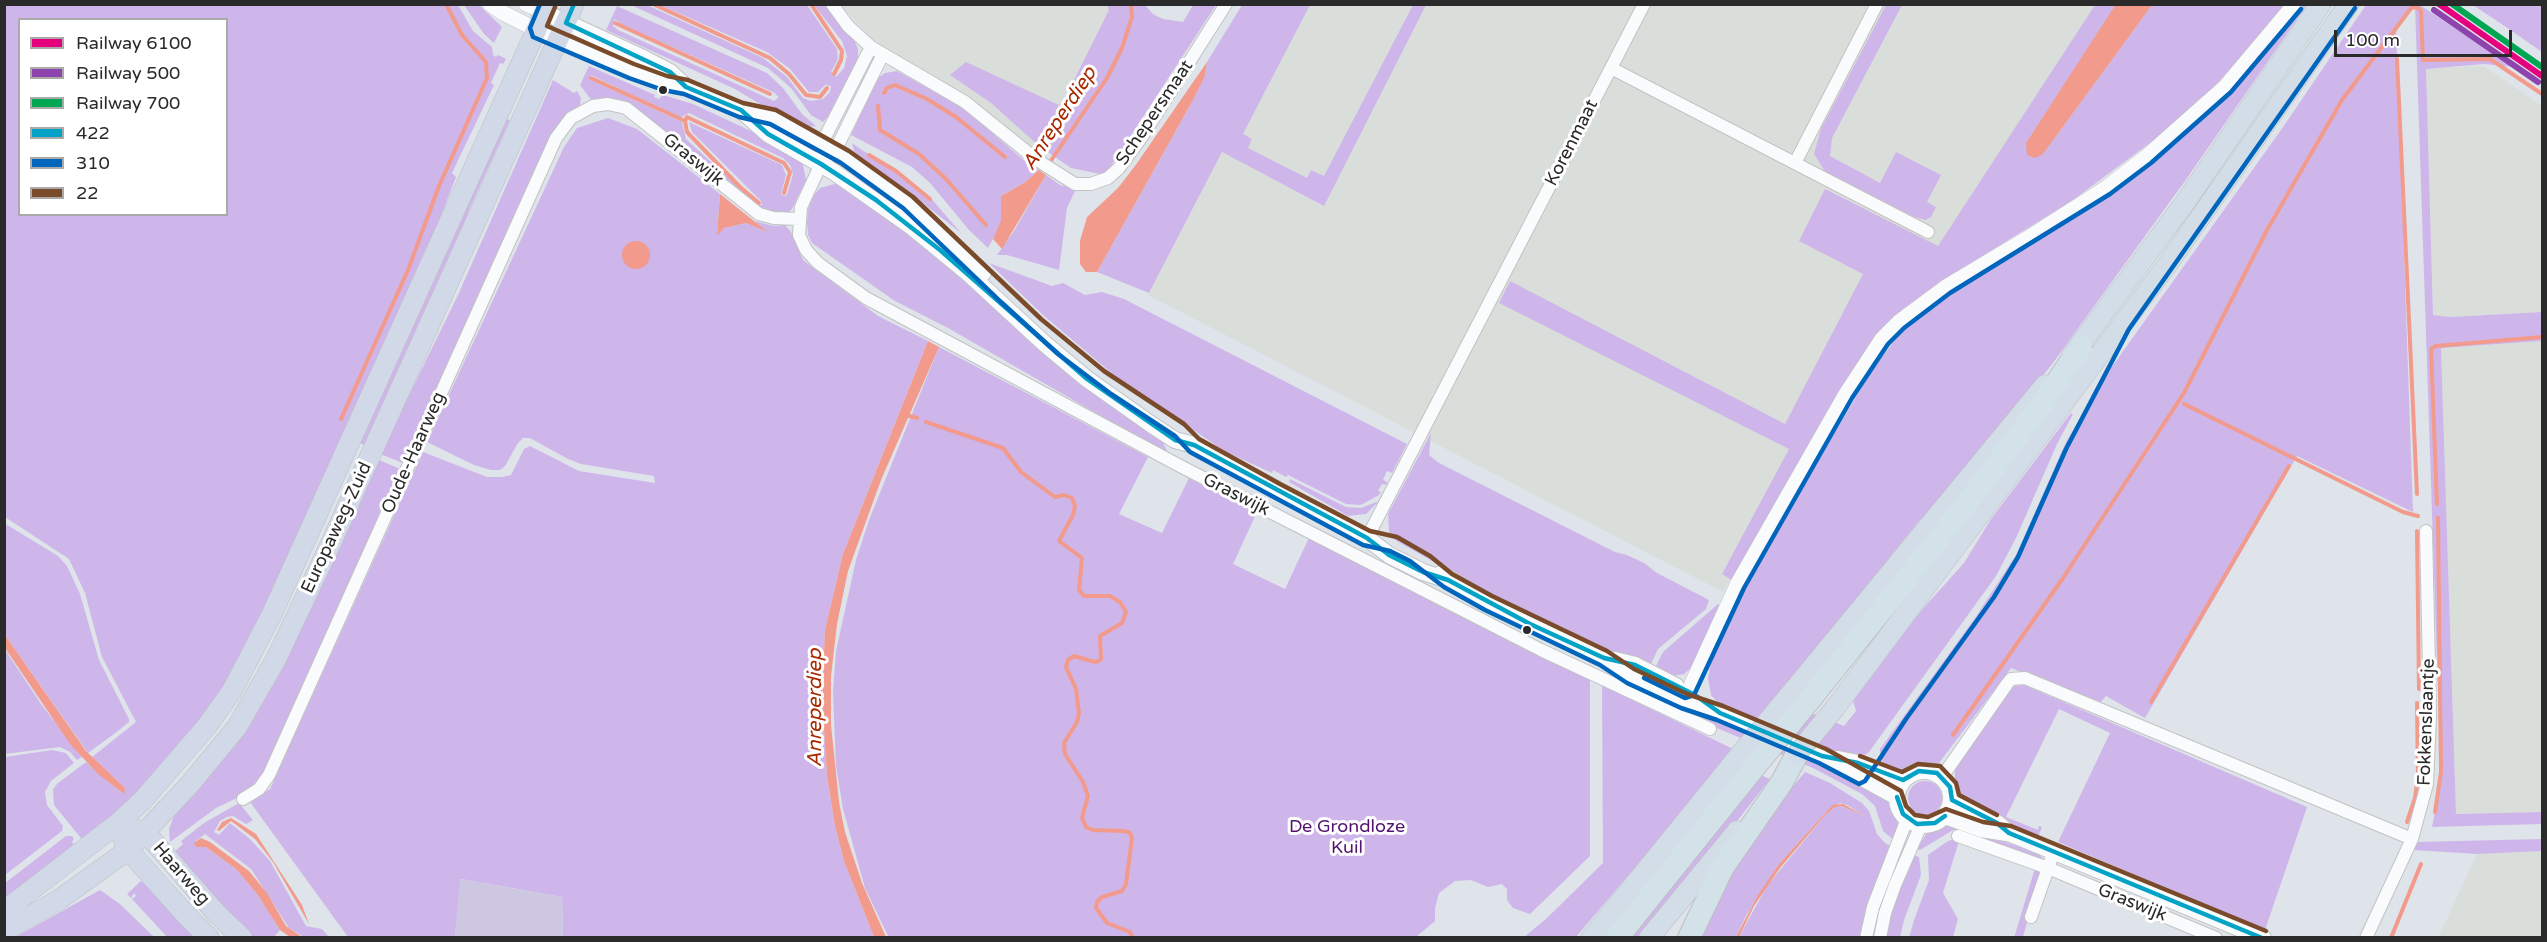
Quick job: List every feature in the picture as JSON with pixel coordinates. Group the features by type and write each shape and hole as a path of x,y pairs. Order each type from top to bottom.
{"highway":[{"path":"1591,938 1743,766 1964,507 2039,408 2186,201 2321,4"},
{"path":"1689,938 1723,867 1797,754 1835,708 2148,291 2349,4"},
{"path":"1617,938 1743,766"},
{"path":"1649,938 1779,781"}],"main road":[{"name":"Europaweg-Zuid","path":"4,931 60,899 128,850 190,784 237,727 276,659 330,545 574,4"},
{"path":"539,13 562,32"},
{"name":"Europaweg-Zuid","path":"4,911 117,825 168,773 207,726 232,691 255,650 539,13"},
{"name":"Graswijk","path":"562,32 645,58 670,72 686,87 741,110 772,117 829,147 908,202 1006,297 1063,348 1115,388 1180,430 1194,445"},
{"name":"Graswijk","path":"741,110 768,134 821,164 912,227 1087,379 1175,440 1194,445 1367,538 1389,555 1423,572 1448,580 1530,624 1604,658 1630,676 1686,696 1704,699 1720,712 1822,756 1897,797"},
{"name":"Graswijk","path":"1822,756 1858,763 1903,780"},
{"path":"1919,771 1931,771 1942,777 1950,787 1948,808 1935,823 1914,822 1899,809 1897,797 1903,780 1919,771"},
{"name":"Graswijk","path":"1948,808 1981,830 2009,833 2263,938"},
{"name":"Haarweg","path":"117,825 145,832 217,914 242,938"},
{"name":"Haarweg","path":"117,825 128,850 209,938"}],"street":[{"path":"490,4 503,14 539,13"},
{"name":"Schepersmaat","path":"832,4 848,26 882,56 965,102 1037,160 1075,184 1091,183 1108,178 1119,168 1141,138 1226,4"},
{"name":"Korenmaat","path":"1367,538 1644,4"},
{"path":"1795,164 1876,4"},
{"path":"1686,696 1737,585 1846,394 1882,339 1899,322 1946,287 2096,195 2146,157 2225,87 2295,4"},
{"path":"829,147 871,47"},
{"path":"829,147 882,56"},
{"path":"1611,68 1928,232"},
{"name":"Graswijk","path":"587,108 608,104 626,108 759,213 774,218 799,219"},
{"name":"Oude-Haarweg","path":"243,799 259,789 269,775 556,138 571,118 587,108"},
{"name":"Graswijk","path":"829,147 806,195 799,219 799,235 806,250 818,263 866,298 1182,467 1438,598 1710,729"},
{"name":"Fokkenslaantje","path":"2366,938 2412,839 2427,784 2430,753 2426,531"},
{"path":"1942,777 2011,679 2025,678 2412,839"},
{"path":"1866,938 1873,907 1914,822"},
{"path":"1880,938 1885,913 1914,822"},
{"name":"Graswijk","path":"1958,836 2048,868 2216,938"},
{"path":"2031,917 2054,851"}],"shaded area":[{"path":"1125,4 1128,14 1041,155 957,90 895,55 872,38 842,5"},
{"path":"2116,4 2152,5 2043,154 2035,158 2027,155 2026,143"},
{"path":"1310,5 2278,5 1902,304 1864,339 1723,592 1148,295 1222,152 1243,134"},
{"path":"1207,62 1205,76 1193,100 1097,272 1086,272 1080,264 1080,241 1087,217 1118,188"},
{"path":"2484,66 2542,106 2542,312 2450,317 2433,315 2426,68"},
{"path":"1039,170 1046,175 1002,249 993,239 1001,221 1001,196 1024,183"},
{"path":"720,194 768,232 746,223 724,228 717,236"},
{"path":"636,241 646,245 650,255 646,265 636,269 626,265 622,255 626,245"},
{"path":"928,341 939,347 881,480 848,571 837,624 831,676 831,725 839,802 845,832 862,883 886,937 874,937 844,861 835,826 827,776 822,698 825,630 843,554"},
{"path":"2542,341 2542,812 2456,814 2441,348"},
{"path":"5,635 86,751 125,788 124,794 98,774 70,744 5,648"},
{"path":"1843,804 1867,817 1842,806 1835,807 1825,815 1780,868 1754,906 1739,937 1736,937 1758,895 1779,864 1833,805"},
{"path":"231,818 256,834 302,905 309,924 273,862 255,839 231,821 219,831 217,830 222,822"},
{"path":"201,838 210,842 249,871 267,893 286,926 302,937 290,937 280,930 257,894 236,869 206,847 196,847 194,843"},
{"path":"2542,851 2542,937 2438,938 2477,854"},
{"path":"460,879 562,897 563,937 455,937"}],"green space":[{"path":"4,5 458,5 473,31 492,47 493,55 506,59 503,64 500,63 491,83 494,85 452,173 456,177 419,274 284,573 227,684 166,766 85,843 54,805 53,789 86,762 122,793 125,788 92,757 136,722 102,657 85,593 69,559 5,517"},
{"path":"464,5 479,5 502,27 494,43 484,34"},
{"path":"631,5 647,5 763,58 787,77 803,98 811,101 823,99 830,92 831,86 825,85 818,92 809,92 790,69 767,52 660,5 807,5 837,49 838,59 831,72 836,77 844,68 847,56 842,41 814,5 826,5 854,39 858,57 831,113 823,122 811,115 791,88 768,68"},
{"path":"1107,5 1145,5 1153,14 1163,19 1183,22 1193,5 1216,5 1107,172 1100,174 1071,168 1039,146 991,103 950,75 966,62 1061,106 1109,10"},
{"path":"1242,5 1310,5 1243,134 1252,139 1248,148 1307,178 1311,170 1324,176 1413,5 1426,5 1324,206 1222,152 1149,293 1097,272 1193,100 1205,76 1207,62"},
{"path":"1886,5 1902,5 1832,138 1830,156 1880,183 1896,152 1941,175 1927,202 1936,207 1931,217 1926,220 1914,217 1826,173 1814,154 1821,129"},
{"path":"2095,5 2116,5 2026,143 2043,154 2152,5 2284,5 2246,54 2198,103 2166,131 2073,200 1939,283 1904,308 1875,336 1733,581 1722,574 1789,449 1499,303 1510,281 1785,424 1863,274 1799,241 1825,189 1938,246"},
{"path":"2302,5 2307,5 2185,181 2053,363 1949,493 1919,521 1890,557 1874,585 1777,699 1844,726 1856,711 1853,701 1919,613 1964,563 1991,519 2071,413 2073,414 1996,576 1869,752 1862,757 1844,758 1721,706 1711,695 1708,678 1713,651 1726,619 1871,372 1907,324 2137,170 2192,128"},
{"path":"2366,5 2412,5 2396,27 2413,512 2297,456 2145,718 2106,696 2101,702 2011,668 1939,763 1903,770 1889,770 1881,760 1880,749 1975,618 2016,555 2066,442 2104,378 2281,130"},
{"path":"2415,5 2420,5 2513,67 2484,64 2426,69 2433,315 2450,317 2542,312 2542,341 2441,348 2456,814 2542,812 2542,824 2432,827 2441,782"},
{"path":"2473,5 2542,5 2542,52 2506,27"},
{"path":"617,6 767,73 783,88 802,114 816,126 804,127 785,119 735,89 606,30","holes":["614,19 773,92 779,97 774,101 618,30 613,26"]},
{"path":"589,66 655,95 654,97 659,99 663,95 693,104 766,138 802,160 806,180 792,209 787,214 766,212 643,114 592,101 580,85","holes":["591,75 680,118 689,113 783,158 790,165 793,174 787,195 781,194 786,175 782,165 689,122 692,132 761,201 762,205 758,205 686,139 682,122 589,79"]},
{"path":"897,71 962,107 1026,162 1039,170 1024,183 1001,196 1001,224 988,248 969,230 930,183 912,167 851,135 877,79 885,73"},
{"path":"553,80 574,93 577,91 581,98 580,105 568,115 403,463 380,454 458,295"},
{"path":"608,118 637,129 720,194 717,235 724,228 746,223 766,231 754,221 774,226 785,225 791,232 803,260 878,316 928,341 843,554 825,630 822,698 827,776 835,826 844,861 874,937 563,937 562,897 461,879 455,937 348,937 250,802 270,789 423,452 487,477 502,477 511,475 524,449 530,446 579,471 655,483 654,476 581,464 530,438 523,438 518,443 505,466 500,470 474,465 427,442 564,147 577,128"},
{"path":"504,119 510,120 470,208 440,288 368,447 358,442"},
{"path":"852,143 929,196 961,233 914,196 856,158"},
{"path":"1046,175 1060,185 1076,189 1067,208 1059,270 1007,255 997,255 1014,231"},
{"path":"838,183 849,186 1159,434 1169,455 948,328 895,301 812,243 808,235 807,222 813,196 820,188"},
{"path":"989,263 1052,286 1063,283 1085,295 1102,292 1124,299 1407,444 1392,473 1387,471 1383,480 1387,482 1386,485 1382,484 1378,491 1381,492 1379,495 1361,505 1346,504 1288,475 1286,477 1273,470 1272,473 1226,452 1122,382 1042,314"},
{"name":"De Grondloze Kuil","path":"939,347 1148,457 1119,514 1162,533 1189,478 1257,512 1233,564 1285,589 1309,538 1590,678 1590,856 1530,914 1513,908 1507,900 1507,889 1502,884 1488,887 1471,880 1455,881 1439,893 1435,908 1435,921 1416,937 889,938 865,888 843,809 836,766 833,693 836,651 856,560 869,520"},
{"path":"1431,433 1429,455 1439,463 1615,552 1644,563 1657,573 1709,600 1706,609 1658,649 1649,668 1575,638 1510,605 1395,540 1389,532 1388,514"},
{"path":"377,459 400,469 401,472 263,778 241,796 216,808 170,842 169,829 174,816 212,772"},
{"path":"1290,479 1346,507 1361,508 1379,501 1366,514 1348,516 1289,482"},
{"path":"4,523 58,556 67,566 80,594 99,660 129,719 129,722 88,753 5,635"},
{"path":"1718,604 1695,662 1690,669 1684,674 1673,676 1654,670 1663,652"},
{"path":"4,648 41,704 82,757 77,760 70,752 60,747 5,754"},
{"path":"1602,685 1735,750 1576,937 1523,938 1547,918 1603,863"},
{"path":"2024,685 2307,807 2265,930 2058,842 2110,733 2059,709 2006,817 2038,830 2039,826 2042,827 2038,837 1965,804 1955,787 1955,771 1959,760 2013,686"},
{"path":"1694,711 1817,761 1891,802 1898,824 1894,840 1883,831 1875,806 1862,794 1813,768 1719,729 1692,714"},
{"path":"52,750 66,753 74,763 51,781 45,792 47,805 63,826 62,831 5,875 5,757"},
{"path":"1805,772 1830,783 1862,803 1869,811 1877,834 1892,847 1862,937 1739,937 1767,886 1825,815 1835,807 1842,806 1867,817 1840,803 1826,812 1779,864 1746,916 1736,937 1697,938 1726,881 1789,791"},
{"path":"1755,773 1770,779 1646,937 1622,938"},
{"path":"1925,781 1937,786 1942,798 1937,810 1925,815 1913,810 1908,798 1913,786"},
{"path":"239,803 253,820 246,824 233,816 227,817 220,821 214,832 219,835 230,823 250,839 270,861 306,926 322,929 329,937 304,937 289,928 251,869 205,834 196,841 195,845 206,847 236,869 257,894 280,930 274,937 253,937 173,853 183,844 181,841 204,823"},
{"path":"1951,824 2038,853 2044,860 1953,830 1920,850 1917,849 1926,834"},
{"path":"66,836 72,836 74,839 72,842 77,849 5,905 5,883"},
{"path":"1954,839 1959,841 1943,893 1958,919 1953,937 1909,938 1929,880 1928,855"},
{"path":"2542,839 2542,851 2477,854 2413,850 2417,842"},
{"path":"1913,855 1919,857 1921,875 1900,937 1884,938 1886,924"},
{"path":"2035,868 2040,875 2023,937 2014,938"},
{"path":"141,881 196,937 167,937 132,899 136,896 134,893 131,898 127,894"},
{"path":"100,890 120,904 154,937 15,937"}],"waterway":[{"path":"341,419 408,270 439,186 487,78 486,62 462,35 446,4"},
{"path":"653,4 770,58 789,74 806,95 820,97 827,88"},
{"path":"811,4 842,51 841,60 834,74"},
{"name":"Anreperdiep","path":"1048,165 1107,78 1122,48 1132,17 1131,4"},
{"path":"1953,735 2063,578 2184,393 2267,230 2342,100 2412,7 2421,11 2423,60 2490,59 2542,94"},
{"path":"615,23 770,94"},
{"path":"2397,59 2417,494"},
{"path":"591,78 685,121"},
{"path":"884,93 887,88 895,85 927,99 956,117 1005,157"},
{"path":"878,106 880,130 919,154 946,179 986,225"},
{"path":"759,203 740,187 687,132 685,121 687,117 784,163 790,172 784,193"},
{"path":"869,155 896,171 930,199"},
{"path":"2437,504 2431,349 2436,346 2542,337"},
{"path":"2184,404 2403,512 2418,516"},
{"path":"906,415 917,418"},
{"path":"926,422 1003,448 1021,472 1055,497 1064,495 1072,498 1075,506 1073,515 1059,541 1082,558 1079,590 1084,596 1110,596 1120,602 1126,612 1122,623 1100,636 1101,659 1097,662 1074,656 1068,660 1066,667 1076,689 1079,713 1077,722 1064,743 1065,754 1083,782 1088,796 1082,818 1086,827 1093,830 1124,831 1130,833 1132,838 1126,884 1122,891 1102,897 1097,902 1096,908 1107,923 1130,932 1133,938"},
{"path":"2151,702 2289,466"},
{"path":"2435,812 2441,772 2438,518"},
{"path":"2417,531 2419,689"},
{"path":"2407,822 2415,798 2418,776 2417,703"},
{"path":"2391,938 2421,864"}],"rail line":[{"name":"6100","path":"2439,4 2542,76"},
{"name":"700","path":"2452,4 2542,67"},
{"name":"500","path":"2434,10 2538,82"}],"transit line":[{"name":"310","path":"540,4 530,28 533,37 629,78 663,90 684,94 739,117 770,124 841,163 903,208 1058,354 1111,394 1175,436 1190,452 1363,545 1390,551 1410,561 1444,587 1485,610 1600,665 1627,683 1681,708 1717,720 1819,763 1859,784 1865,781 1906,719 1994,597 2018,557 2066,449 2129,329 2355,8"},
{"name":"422","path":"574,4 566,23 670,72 686,87 741,110 768,134 821,164 876,200 940,250 1087,379 1175,440 1194,445 1367,538 1389,555 1423,572 1448,580 1530,624 1604,658 1635,665 1695,695 1720,713 1822,756 1858,763 1903,780 1919,771 1937,773 1950,787 1952,800 1997,823 2009,833 2262,938"},
{"name":"22","path":"555,7 547,26 634,64 667,76 688,80 743,103 776,110 849,151 913,197 1041,319 1104,371 1184,424 1199,439 1280,484 1370,531 1397,537 1430,556 1452,574 1492,596 1607,651 1634,669 1687,694 1723,706 1826,749 1901,791 1906,806 1915,815 1928,817 1946,809 1983,822 2011,826 2266,931"},
{"name":"310","path":"1644,678 1685,698 1694,695 1744,588 1852,398 1888,344 1904,328 1950,293 2110,194 2151,163 2231,92 2301,9"},
{"name":"22","path":"1860,756 1902,772 1918,764 1940,766 1956,783 1959,795 1997,815"},
{"name":"422","path":"1897,797 1903,814 1917,824 1935,823 1945,816"}]}
